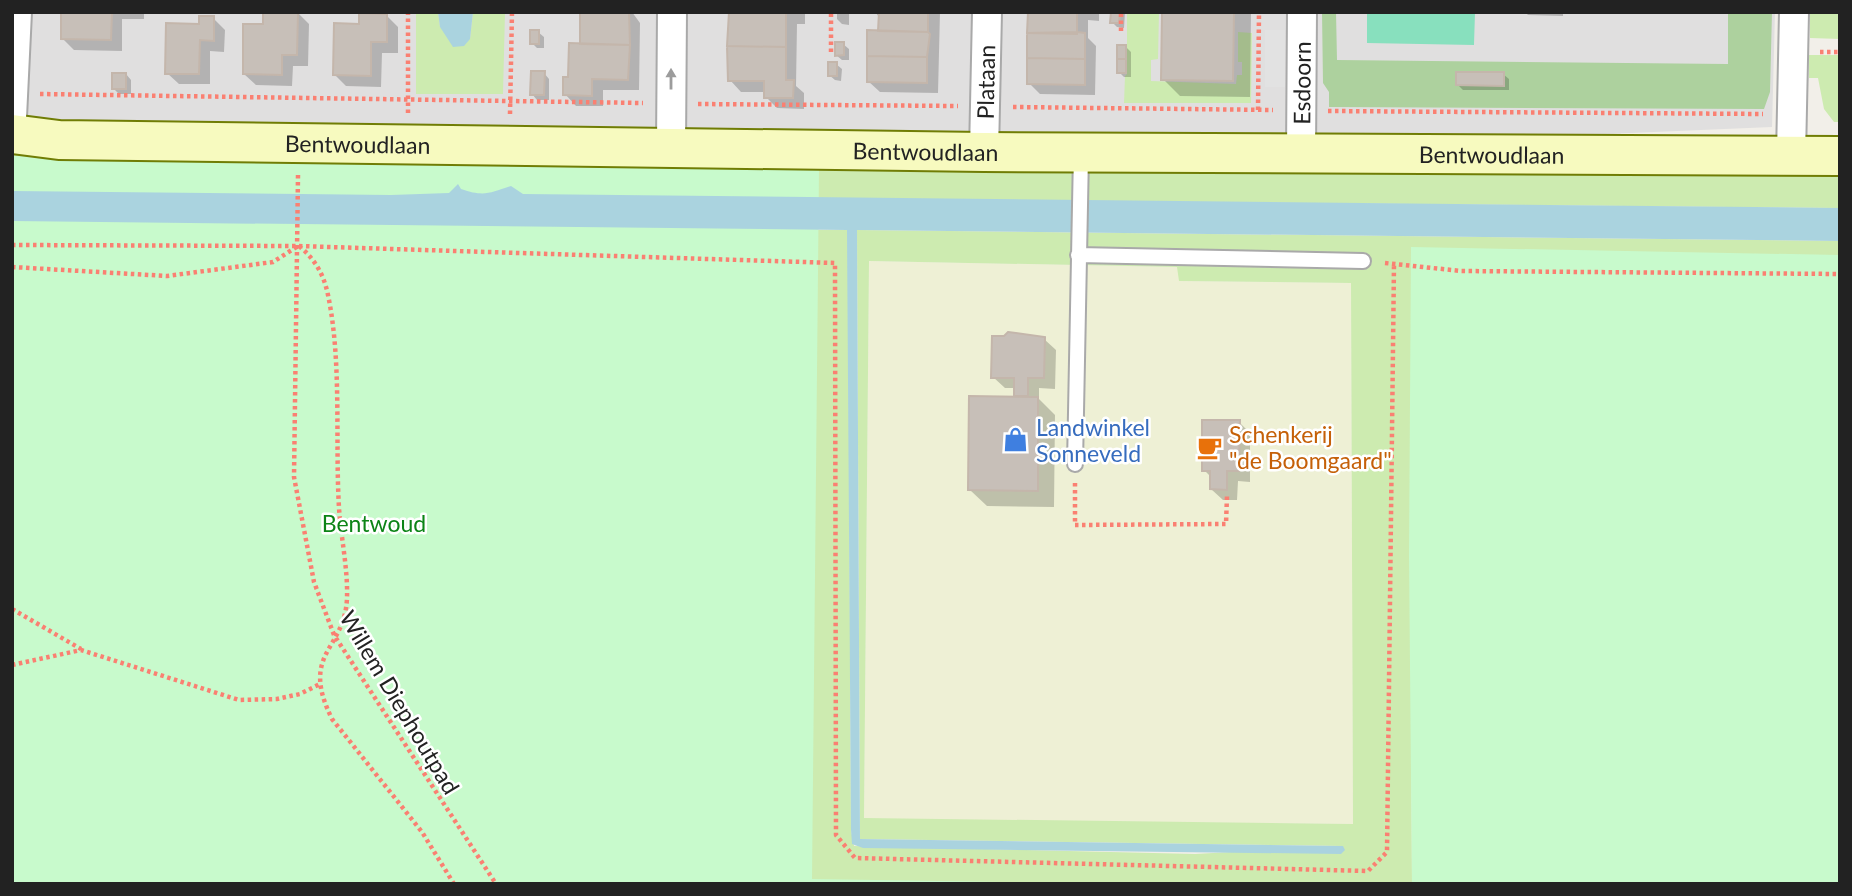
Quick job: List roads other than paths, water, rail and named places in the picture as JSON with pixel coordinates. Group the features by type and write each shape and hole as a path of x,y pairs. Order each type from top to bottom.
{"main road":[{"name":"Bentwoudlaan","path":"12,134 59,140 985,152 1840,156"}],"street":[{"path":"12,117 17,12"},
{"path":"671,146 672,12"},
{"name":"Plataan","path":"985,152 987,12"},
{"name":"Esdoorn","path":"1301,153 1302,12"},
{"path":"1791,155 1794,12"}],"lane":[{"path":"1075,464 1081,153"},
{"path":"1078,250 1363,261"}],"water":[{"path":"438,12 473,12 470,39 464,46 453,47 440,27"},
{"path":"458,184 461,189 481,193 511,186 523,194 1840,208 1840,241 857,230 860,839 1343,846 1345,850 1341,854 863,848 852,844 851,830 847,230 12,221 12,191 391,195 449,193"}],"place":[{"name":"Landwinkel Sonneveld","path":"1016,440"},
{"name":"Schenkerij \"de Boomgaard\"","path":"1209,447"}],"park label":[{"name":"Bentwoud","path":"374,523"}]}
